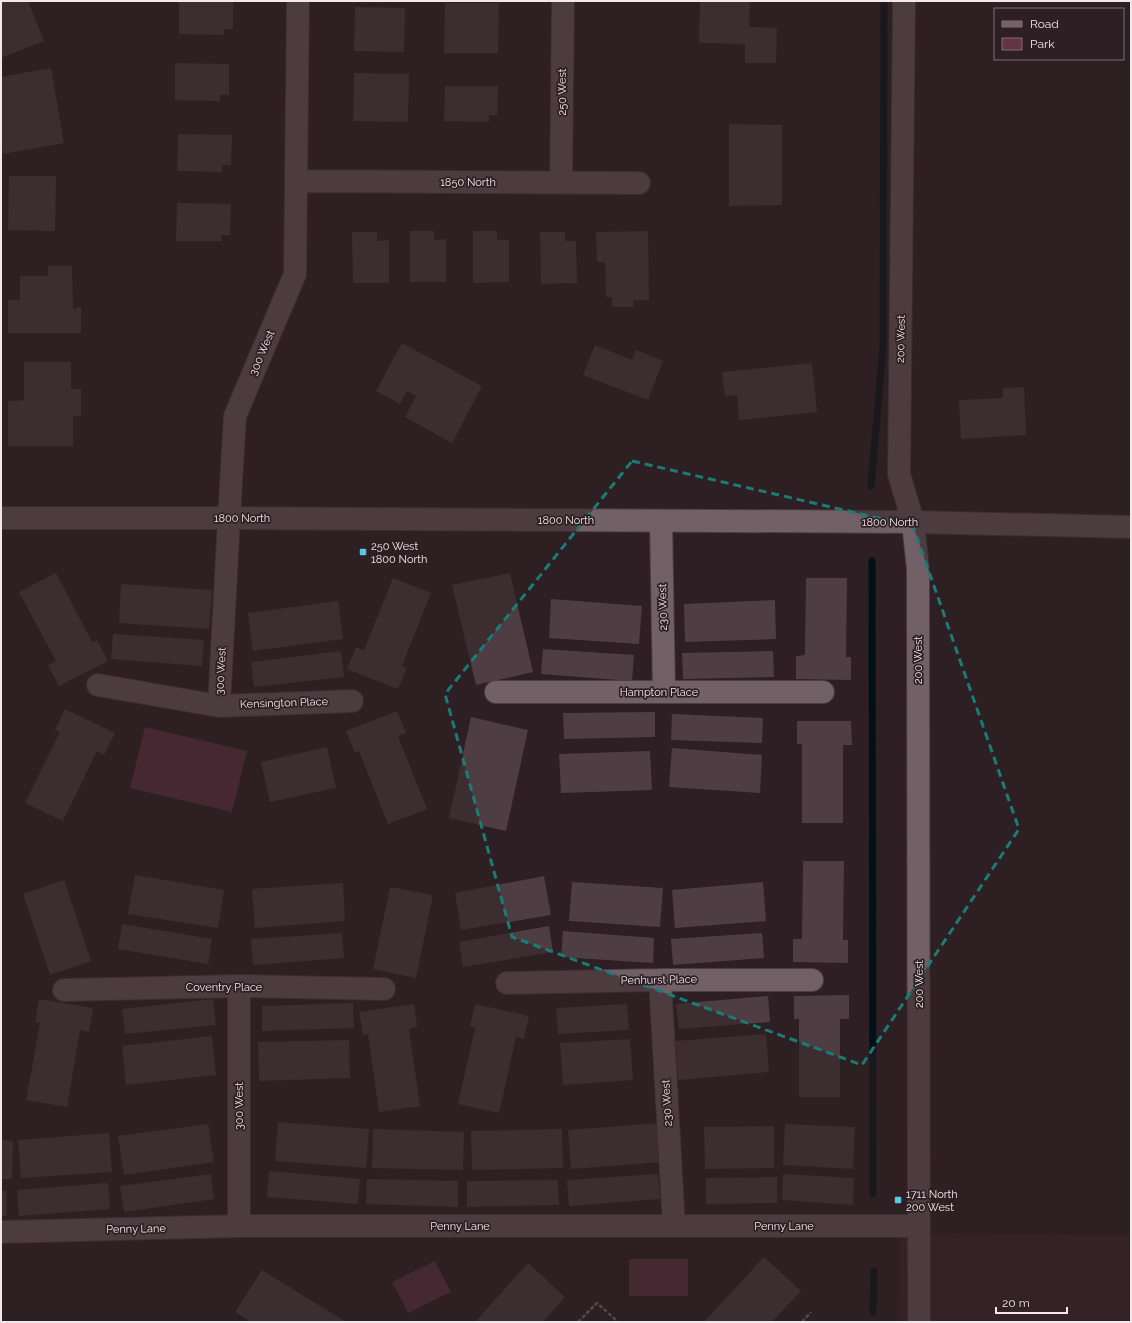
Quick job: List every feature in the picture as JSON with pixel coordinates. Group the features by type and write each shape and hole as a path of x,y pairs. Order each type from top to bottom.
{"street":[{"name":"300 West","path":"219,706 228,518 235,416 295,274 298,1"},
{"name":"250 West","path":"561,183 562,1"},
{"name":"200 West","path":"904,1 899,474 913,522 918,569 919,1322"},
{"name":"1850 North","path":"297,181 639,183"},
{"name":"1800 North","path":"1,518 913,522 1131,527"},
{"name":"230 West","path":"661,521 664,692"},
{"name":"Kensington Place","path":"98,685 219,706 352,701"},
{"name":"Hampton Place","path":"496,692 823,692"},
{"name":"230 West","path":"660,980 674,1226"},
{"name":"Penhurst Place","path":"507,983 660,980 812,980"},
{"name":"300 West","path":"238,1226 239,986"},
{"name":"Coventry Place","path":"64,990 239,986 384,989"},
{"name":"Penny Lane","path":"1,1232 238,1226 919,1226"}],"path":[{"path":"578,1322 597,1302 618,1322"},
{"path":"802,1322 811,1312"}],"highlighted area":[{"path":"632,461 913,526 1019,829 862,1065 512,937 445,694"}],"shaded area":[{"path":"946,1234 1131,1236 1131,1322 899,1322 900,1237"}],"green space":[{"path":"145,727 247,751 232,812 130,788"},
{"path":"629,1259 688,1259 688,1296 629,1296"},
{"path":"435,1261 451,1292 408,1313 392,1282"}],"building":[{"path":"1,1 28,1 44,41 1,58"},
{"path":"179,1 233,1 233,29 224,29 224,35 179,34"},
{"path":"700,1 750,1 749,27 777,28 776,63 745,63 745,44 699,43"},
{"path":"445,3 499,3 498,53 444,53"},
{"path":"355,7 405,8 404,52 354,51"},
{"path":"175,63 229,64 229,95 220,95 220,101 175,100"},
{"path":"51,68 64,143 3,154 1,141 1,77"},
{"path":"354,73 409,74 408,122 353,121"},
{"path":"445,86 498,86 497,115 489,115 489,122 444,121"},
{"path":"729,124 782,125 782,205 729,206"},
{"path":"178,134 232,135 231,165 222,165 222,172 177,171"},
{"path":"9,176 56,176 55,231 8,230"},
{"path":"177,203 231,204 230,235 221,235 222,241 176,241"},
{"path":"410,231 434,231 434,240 446,239 446,282 410,282"},
{"path":"473,231 497,231 497,240 509,240 509,282 473,283"},
{"path":"648,231 649,300 633,300 634,307 612,307 612,297 606,297 605,262 597,262 596,232"},
{"path":"352,232 377,232 377,241 389,240 389,283 353,283"},
{"path":"540,232 565,232 565,241 576,241 577,283 541,284"},
{"path":"48,266 72,266 73,309 81,307 81,333 8,333 8,300 20,300 20,276 48,276"},
{"path":"402,343 482,386 452,443 405,417 416,396 407,391 400,404 376,391"},
{"path":"595,345 632,360 636,350 663,361 648,400 583,375"},
{"path":"24,362 71,362 71,389 81,389 81,416 73,416 73,446 8,446 8,401 24,400"},
{"path":"812,363 817,412 739,420 737,395 725,396 722,372"},
{"path":"1024,387 1026,435 961,439 959,400 1003,398 1003,388"},
{"path":"56,573 92,642 97,640 108,661 59,686 48,665 56,661 19,592"},
{"path":"510,573 533,672 476,685 452,585"},
{"path":"393,578 431,593 402,666 407,668 398,689 347,669 356,647 364,650"},
{"path":"806,578 847,578 846,657 851,657 851,680 796,679 796,656 805,655"},
{"path":"121,584 212,590 209,629 119,623"},
{"path":"551,599 642,606 639,644 549,638"},
{"path":"775,600 776,639 685,642 684,604"},
{"path":"338,601 343,639 253,651 248,613"},
{"path":"113,634 204,640 202,666 111,659"},
{"path":"543,649 634,655 632,681 541,674"},
{"path":"341,651 344,677 254,687 251,662"},
{"path":"773,651 774,677 683,679 682,653"},
{"path":"65,709 115,733 104,755 97,751 63,821 25,803 60,732 55,730"},
{"path":"397,711 406,733 398,736 427,809 388,824 359,751 355,753 346,731"},
{"path":"655,712 655,737 564,739 563,713"},
{"path":"672,714 763,718 762,743 671,740"},
{"path":"471,717 528,730 506,831 449,818"},
{"path":"797,721 851,721 852,745 843,745 843,823 802,823 802,744 797,744"},
{"path":"327,747 336,788 270,802 261,762"},
{"path":"672,748 762,755 760,793 669,787"},
{"path":"650,751 652,790 561,793 559,754"},
{"path":"803,861 844,861 843,940 848,940 848,963 793,962 793,939 802,939"},
{"path":"135,875 224,890 218,928 128,914"},
{"path":"544,876 551,915 461,930 455,893"},
{"path":"64,880 91,961 50,975 23,894"},
{"path":"572,882 663,888 660,927 569,921"},
{"path":"763,882 766,921 675,928 672,890"},
{"path":"343,883 345,921 255,928 252,889"},
{"path":"390,887 433,895 416,978 373,969"},
{"path":"122,924 212,939 208,964 118,949"},
{"path":"549,926 553,952 463,967 459,942"},
{"path":"563,931 654,938 653,963 561,957"},
{"path":"342,933 344,958 253,965 251,939"},
{"path":"762,933 764,958 673,965 671,939"},
{"path":"849,995 849,1019 840,1019 840,1097 799,1097 799,1019 794,1019 794,996"},
{"path":"768,996 770,1022 679,1029 676,1004"},
{"path":"39,999 93,1008 89,1032 80,1030 67,1107 26,1100 40,1023 35,1022"},
{"path":"213,999 216,1025 125,1034 122,1009"},
{"path":"353,1003 354,1028 262,1031 262,1006"},
{"path":"414,1004 417,1027 409,1029 420,1106 379,1112 368,1034 363,1035 359,1012"},
{"path":"475,1004 529,1016 524,1039 516,1037 499,1113 458,1104 475,1028 470,1026"},
{"path":"627,1004 629,1030 558,1034 556,1008"},
{"path":"766,1034 769,1072 678,1080 675,1041"},
{"path":"212,1036 216,1075 126,1085 122,1046"},
{"path":"630,1039 633,1080 563,1085 560,1043"},
{"path":"349,1040 350,1078 259,1081 258,1042"},
{"path":"278,1122 369,1129 366,1168 275,1161"},
{"path":"659,1123 662,1162 571,1169 568,1130"},
{"path":"208,1124 214,1162 124,1175 118,1136"},
{"path":"785,1124 855,1127 853,1169 783,1165"},
{"path":"774,1126 774,1168 705,1169 704,1127"},
{"path":"373,1129 464,1132 463,1170 372,1168"},
{"path":"562,1129 563,1168 472,1170 471,1131"},
{"path":"109,1133 112,1172 21,1178 18,1140"},
{"path":"1,1140 13,1141 12,1179 1,1179"},
{"path":"269,1171 360,1179 358,1204 267,1197"},
{"path":"211,1174 214,1199 124,1212 120,1186"},
{"path":"658,1174 660,1199 569,1206 567,1180"},
{"path":"783,1174 854,1178 853,1205 782,1200"},
{"path":"777,1177 777,1203 706,1204 706,1178"},
{"path":"367,1179 458,1181 458,1207 366,1204"},
{"path":"558,1180 559,1205 467,1207 467,1181"},
{"path":"108,1183 110,1209 19,1216 17,1190"},
{"path":"1,1191 7,1191 6,1216 1,1216"},
{"path":"764,1257 801,1291 772,1322 704,1322"},
{"path":"528,1263 565,1297 543,1322 475,1322"},
{"path":"262,1270 346,1322 251,1322 235,1312"}],"waterway":[{"path":"871,486 883,346 884,1"},
{"path":"872,561 873,1194"},
{"path":"873,1312 874,1271"}],"place":[{"name":"250 West 1800 North","path":"363,552"},
{"name":"1711 North 200 West","path":"898,1200"}]}
